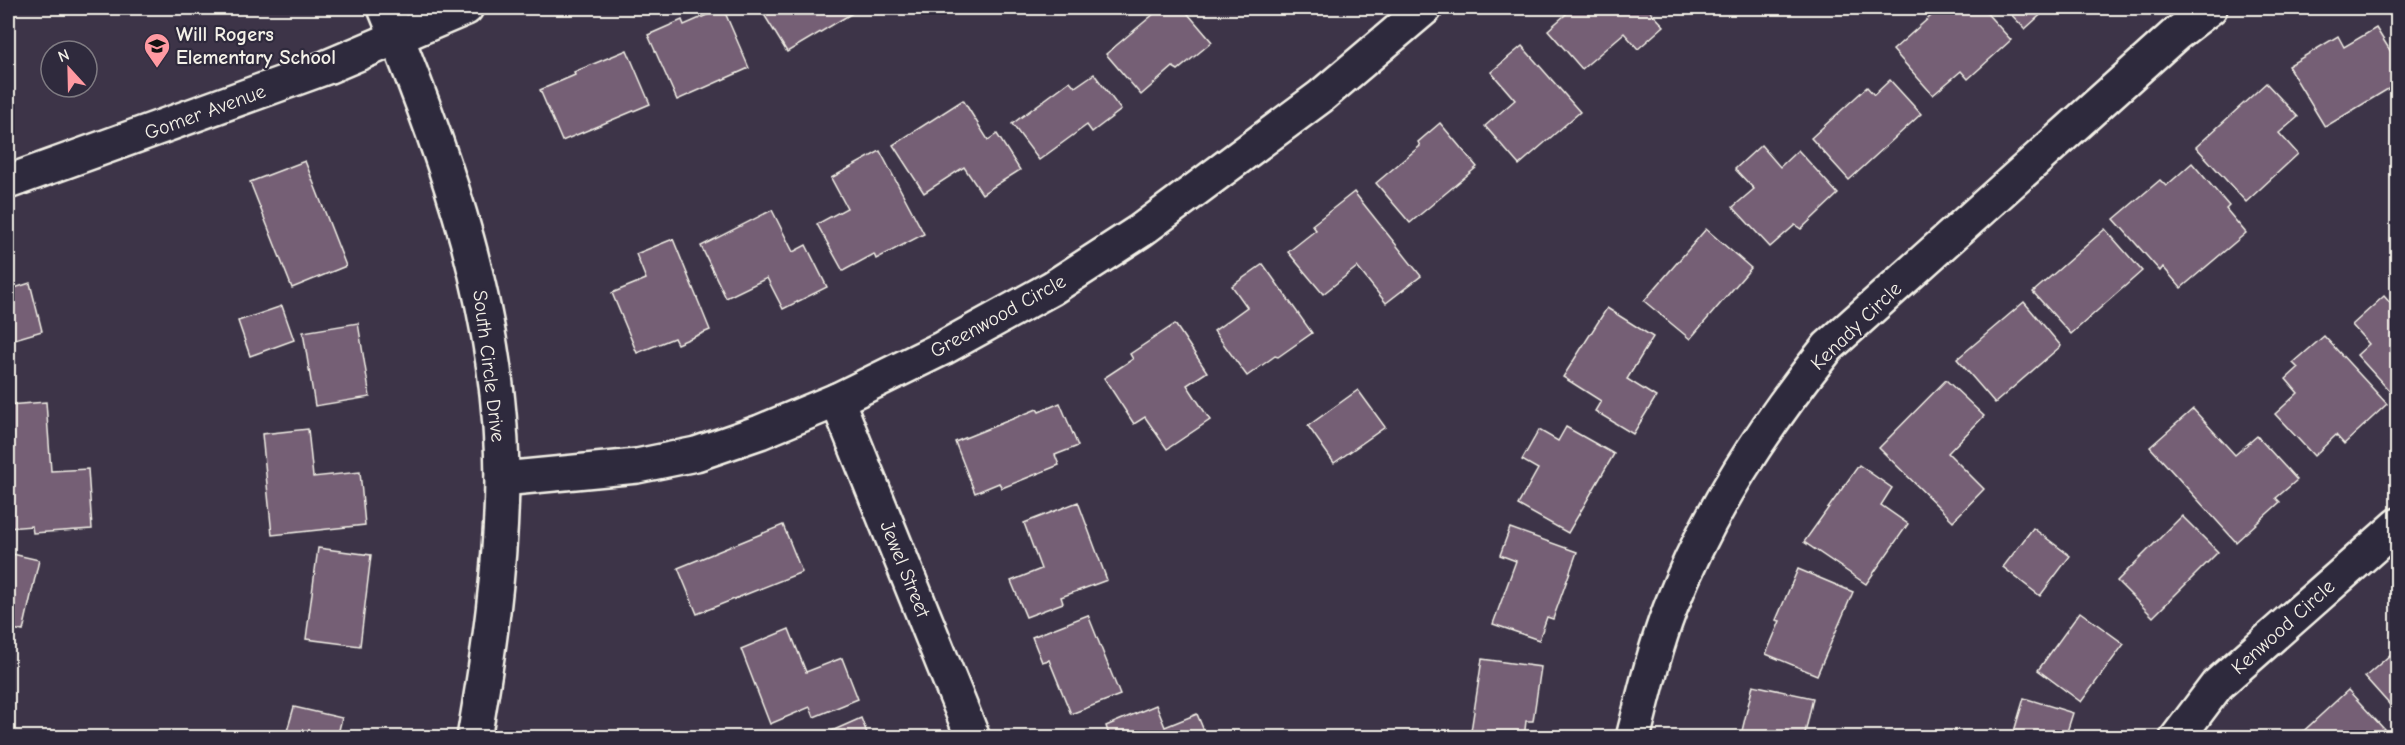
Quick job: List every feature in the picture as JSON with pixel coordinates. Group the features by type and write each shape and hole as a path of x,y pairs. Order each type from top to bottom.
{"street":[{"name":"South Circle Drive","path":"385,8 442,154 463,221 483,301 496,391 502,479 498,572 488,658 474,738"},
{"name":"Gomer Avenue","path":"8,182 269,89 398,38 466,8"},
{"name":"Greenwood Circle","path":"502,479 637,465 696,454 760,432 837,400 943,348 1052,288 1140,231 1320,97 1425,8"},
{"name":"Kenady Circle","path":"1633,738 1669,611 1696,547 1740,467 1781,406 1828,347 2175,35 2210,8"},
{"name":"Jewel Street","path":"837,400 972,738"},
{"name":"Kenwood Circle","path":"2178,738 2217,685 2397,525"}],"building":[{"path":"723,8 749,68 677,100 648,35 682,20 684,25"},
{"path":"760,8 854,8 856,11 787,52"},
{"path":"1161,8 1183,8 1212,42 1178,70 1173,67 1141,95 1106,54"},
{"path":"1573,8 1647,8 1664,26 1638,49 1624,33 1582,69 1548,30"},
{"path":"1940,8 1982,8 2011,40 1968,79 1961,71 1933,95 1893,50"},
{"path":"2005,8 2048,8 2025,29"},
{"path":"2376,28 2398,63 2398,83 2325,127 2288,66 2338,36 2344,47"},
{"path":"1522,46 1580,112 1519,165 1485,126 1515,100 1491,72"},
{"path":"627,50 650,104 562,141 540,90 575,75 574,72"},
{"path":"1094,74 1121,110 1092,132 1087,125 1039,160 1012,124 1070,81 1075,87"},
{"path":"1890,80 1921,114 1849,180 1811,138 1867,87 1874,95"},
{"path":"2266,83 2298,117 2279,133 2298,154 2246,202 2196,147"},
{"path":"963,100 988,140 997,134 1020,170 982,194 964,167 924,193 893,145"},
{"path":"1440,123 1477,167 1410,223 1376,183 1420,146 1418,142"},
{"path":"1761,145 1780,167 1798,150 1838,194 1801,229 1795,225 1770,247 1733,207 1754,189 1735,169"},
{"path":"880,151 924,234 876,259 874,254 843,271 817,224 847,208 831,178"},
{"path":"305,161 346,266 292,288 250,182"},
{"path":"2192,163 2229,206 2226,209 2246,233 2181,288 2163,267 2160,271 2114,219 2160,180 2166,186"},
{"path":"1354,192 1421,276 1386,303 1357,267 1323,294 1288,252 1316,230 1312,225"},
{"path":"772,210 793,252 806,245 827,287 783,309 767,278 726,298 701,246"},
{"path":"1706,229 1751,268 1690,339 1644,301"},
{"path":"2105,229 2142,271 2071,334 2033,292"},
{"path":"673,239 710,330 677,344 674,338 637,353 612,293 646,279 636,254"},
{"path":"1263,264 1312,333 1247,376 1214,331 1247,307 1232,286"},
{"path":"30,283 42,331 8,341 8,290"},
{"path":"2384,296 2398,312 2398,393 2394,396 2357,355 2369,344 2352,325"},
{"path":"2024,302 2061,346 1995,403 1957,359"},
{"path":"282,306 294,340 250,356 238,321"},
{"path":"1607,308 1653,337 1627,379 1656,397 1633,434 1595,411 1601,401 1563,377"},
{"path":"358,323 370,397 315,406 303,332"},
{"path":"1175,324 1207,372 1187,385 1210,420 1167,449 1145,417 1134,424 1104,378 1133,359 1130,354"},
{"path":"2324,336 2387,404 2344,444 2336,435 2314,456 2275,414 2298,393 2286,379 2298,368 2293,363"},
{"path":"1946,380 1984,416 1948,453 1984,489 1953,521 1879,448"},
{"path":"1358,390 1385,427 1334,463 1308,426"},
{"path":"46,402 51,471 88,469 92,529 33,533 32,526 8,528 8,405"},
{"path":"1060,403 1078,446 1055,455 1059,465 1002,488 999,483 975,493 955,442 1037,409 1039,412"},
{"path":"2193,409 2235,455 2257,436 2297,480 2276,498 2280,502 2236,542 2150,447"},
{"path":"1566,427 1614,454 1568,533 1518,505 1538,469 1522,460 1539,430 1558,441"},
{"path":"308,429 313,477 360,472 365,525 272,535 262,434"},
{"path":"1859,465 1892,488 1881,505 1908,524 1866,584 1804,542"},
{"path":"1078,502 1107,580 1061,597 1063,603 1026,617 1011,581 1041,569 1024,523"},
{"path":"2182,516 2218,552 2153,617 2117,581"},
{"path":"783,525 802,572 697,614 678,568"},
{"path":"1510,528 1577,552 1553,619 1547,617 1539,640 1493,624 1516,561 1500,555"},
{"path":"2033,528 2070,556 2040,596 2003,567"},
{"path":"318,548 371,555 360,646 306,639"},
{"path":"8,553 39,560 23,631 8,628"},
{"path":"1798,569 1853,592 1817,675 1766,654 1780,621 1776,620"},
{"path":"2080,612 2124,644 2081,702 2038,670"},
{"path":"1088,615 1120,695 1071,714 1049,660 1042,662 1032,637"},
{"path":"789,629 806,672 842,658 858,699 814,717 810,707 770,724 741,649"},
{"path":"2398,648 2398,714 2365,677"},
{"path":"1482,659 1541,667 1533,721 1526,721 1524,738 1470,738"},
{"path":"1753,685 1813,698 1804,738 1747,738 1741,735"},
{"path":"2348,690 2384,729 2374,738 2296,738"},
{"path":"2024,698 2073,713 2065,738 2012,738"},
{"path":"1156,705 1165,727 1197,714 1207,738 1110,738 1106,726"},
{"path":"294,707 342,718 337,738 285,738"},
{"path":"861,718 869,738 816,738"}],"place":[{"name":"Will Rogers Elementary School","path":"157,69"}]}
